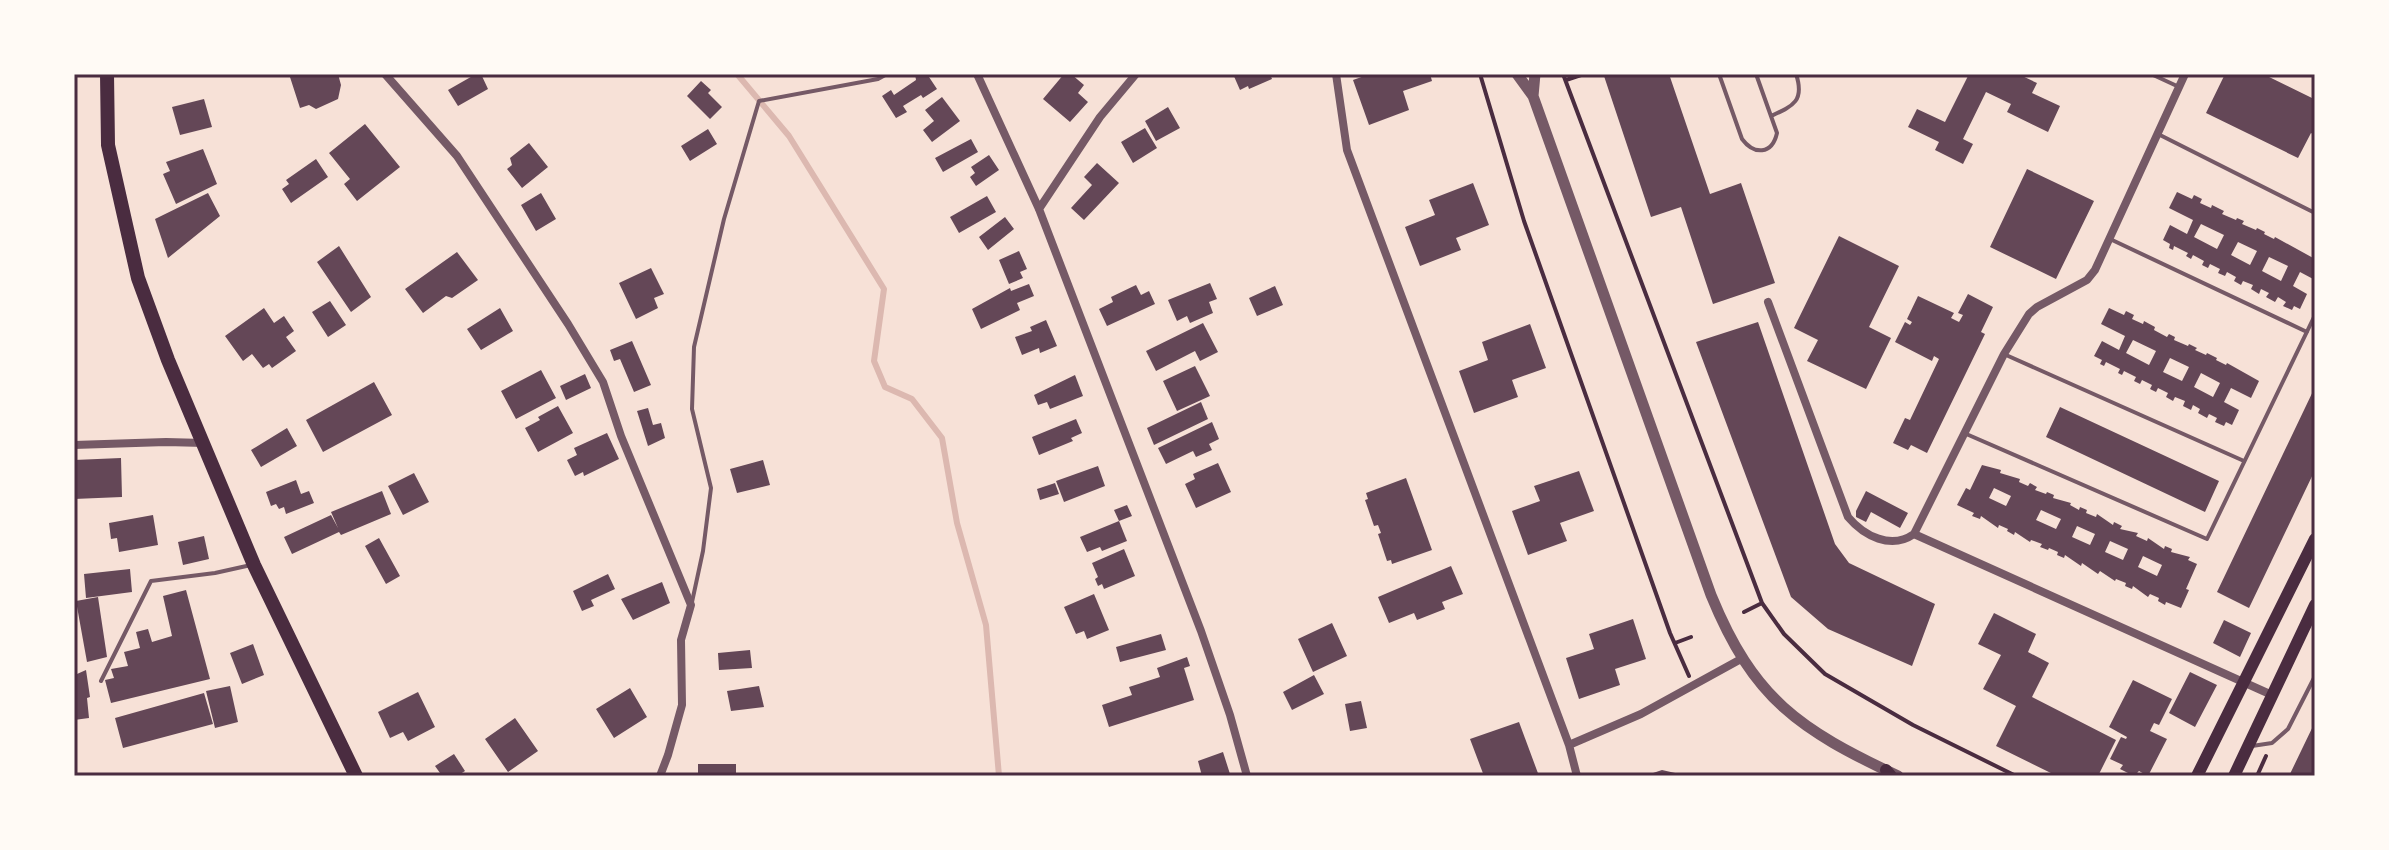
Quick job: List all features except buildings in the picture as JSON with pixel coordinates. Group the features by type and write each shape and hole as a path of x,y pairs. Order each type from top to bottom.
{"main road":[{"path":"107,74 108,145 138,278 168,360 254,565 356,776"},
{"path":"2197,776 2315,539"},
{"path":"2234,776 2315,605"}],"street":[{"path":"385,74 457,156 603,382 621,436 691,605 681,640 682,705 660,776"},
{"path":"977,74 1039,209 1201,631 1247,776"},
{"path":"1039,209 1100,117 1136,74"},
{"path":"1336,74 1347,150 1569,745 1577,776"},
{"path":"1517,74 1533,96 1711,595 1741,659 1765,690 1811,730 1892,774"},
{"path":"1533,96 1535,74"},
{"path":"1768,302 1848,517 1864,533 1889,541 1905,540 1914,534 2004,354 2037,307 2087,280 2095,270 2185,74"},
{"path":"74,445 204,443"},
{"path":"1914,534 2272,695"},
{"path":"1569,745 1641,714 1741,659"}],"lane":[{"path":"691,605 703,551 711,488 692,409 694,347 724,219 759,101 878,79 887,74"},
{"path":"1719,74 1742,139 1749,148 1758,152 1768,149 1777,133 1756,74"},
{"path":"1771,116 1791,107 1798,98 1796,74"},
{"path":"2151,74 2179,87"},
{"path":"2158,134 2315,213"},
{"path":"2109,238 2307,332"},
{"path":"1963,433 2207,539 2315,315"},
{"path":"2004,354 2244,461"},
{"path":"101,681 151,581 254,565"},
{"path":"2248,747 2272,743 2288,729 2315,676"}],"path":[{"path":"1480,74 1524,221 1675,643 1695,685"},
{"path":"1563,74 1762,603 1784,634 1825,674 1913,725 2016,776"},
{"path":"1566,80 1584,74"},
{"path":"1744,612 1762,603"},
{"path":"1675,643 1691,637"},
{"path":"2257,776 2272,743"}],"waterway":[{"path":"737,74 789,136 884,289 874,361 885,387 912,399 942,438 957,523 986,625 999,776"}]}
